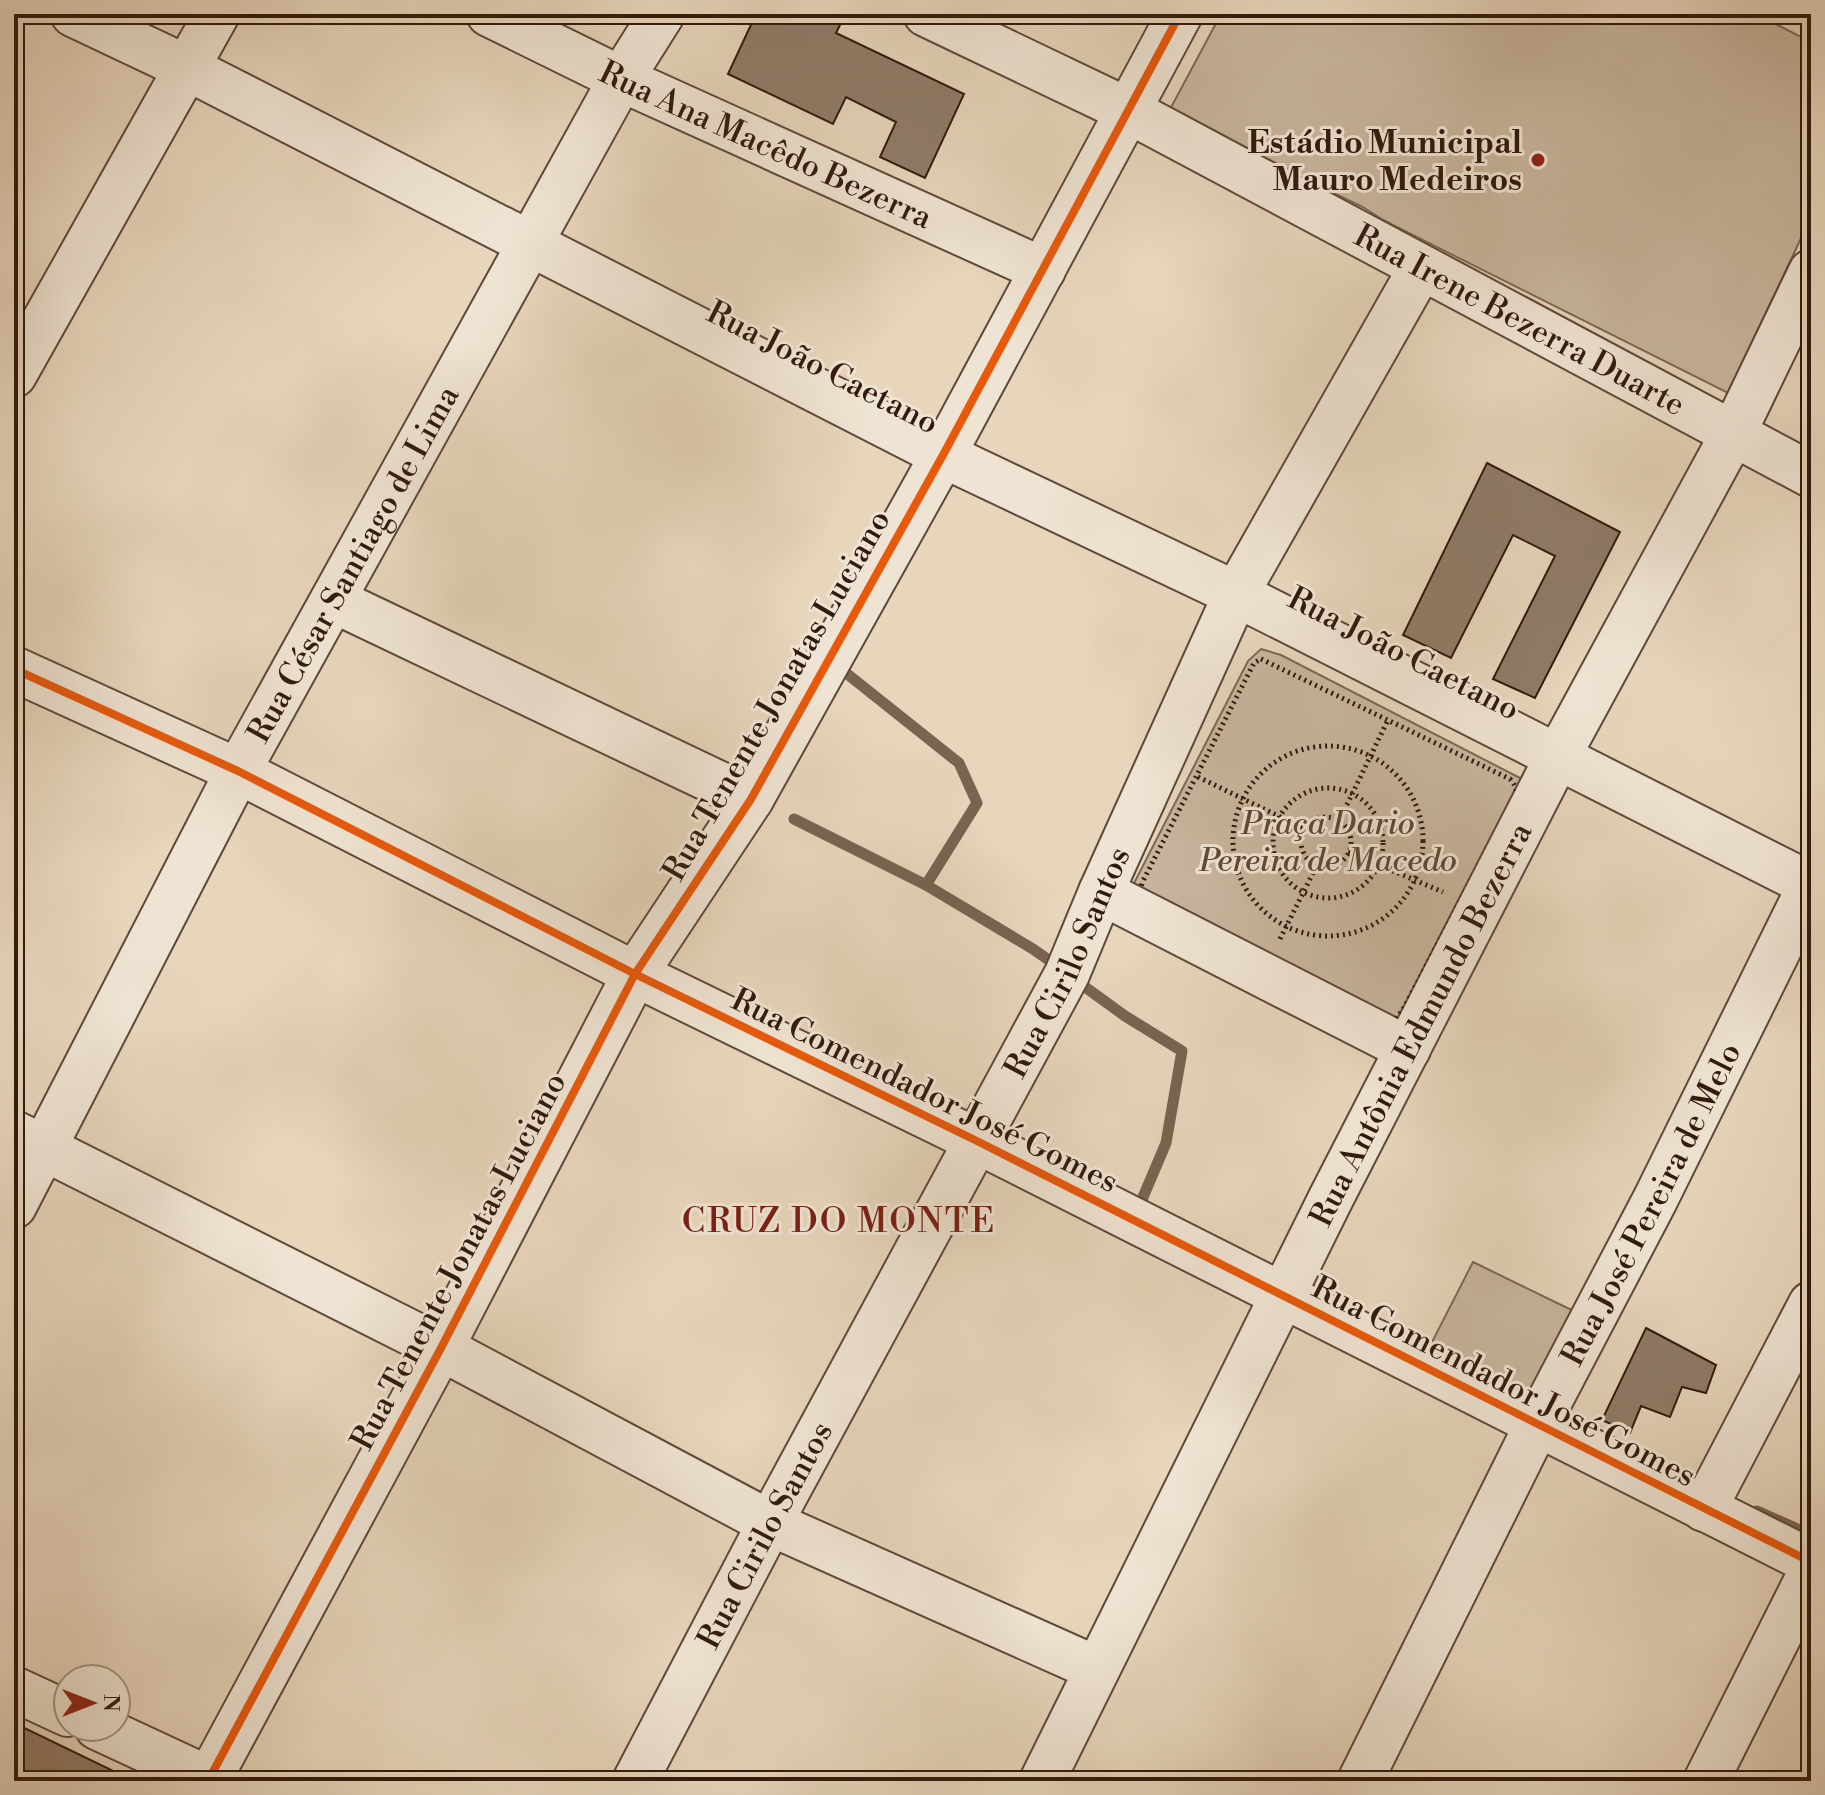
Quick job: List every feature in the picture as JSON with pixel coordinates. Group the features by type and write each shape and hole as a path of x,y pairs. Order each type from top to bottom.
{"street":[{"name":"Rua João Caetano","path":"73,14 187,68 943,455 1236,594 1811,885"},
{"path":"14,375 217,14"},
{"name":"Rua Ana Macêdo Bezerra","path":"489,14 621,79 1043,270"},
{"name":"Rua César Santiago de Lima","path":"14,1206 29,1141 621,79 662,14"},
{"name":"Rua Irene Bezerra Duarte","path":"926,14 1129,111 1811,475"},
{"name":"Rua Tenente Jonatas Luciano","path":"210,1780 441,1348 635,974 751,799 943,455 1180,14"},
{"name":"Rua Cirilo Santos","path":"635,1781 770,1523 1067,974 1236,594 1421,268"},
{"name":"Rua Antônia Edmundo Bezerra","path":"1042,1781 1331,1198 1557,758 1733,434 1811,272"},
{"path":"333,600 751,799"},
{"name":"Rua Comendador José Gomes","path":"14,669 238,771 635,974 977,1141 1811,1562"},
{"name":"Rua José Pereira de Melo","path":"1360,1781 1811,885"},
{"path":"1101,892 1408,1049"},
{"path":"29,1141 441,1348 770,1523 1097,1669"},
{"path":"1704,1509 1811,1304"},
{"path":"1706,1781 1811,1572"},
{"path":"14,1689 52,1707"},
{"path":"131,1743 210,1780"}],"path":[{"path":"1261,659 1388,720 1510,779 1516,786 1516,794 1394,1022 1386,1021 1148,904 1142,898 1140,890 1143,881 1254,663 1261,659"},
{"path":"1339,821 1388,720"},
{"path":"1338,745 1371,755 1396,773 1415,800 1423,830 1422,861 1411,889 1392,913 1366,930 1337,937 1306,935 1278,923 1255,903 1239,876 1233,844 1238,812 1252,783 1276,760 1306,748 1338,745"},
{"path":"1196,776 1305,829"},
{"path":"1325,787 1352,792 1374,811 1382,828 1383,847 1379,865 1369,880 1355,892 1330,898 1304,893 1289,882 1279,868 1273,851 1273,833 1279,817 1291,801 1307,791 1325,787"},
{"path":"1318,818 1339,821 1349,835 1348,852 1337,864 1329,867 1317,865 1307,858 1303,850 1301,842 1305,829 1318,818"},
{"path":"1348,852 1461,899"},
{"path":"1268,963 1317,865"}],"green space":[{"name":"Estádio Municipal Mauro Medeiros","path":"1221,14 1756,14 1811,42 1811,217 1728,393 1383,220 1363,207 1168,113"},
{"name":"Praça Dario Pereira de Macedo","path":"1261,649 1281,655 1522,779 1403,1026 1131,889 1248,661"},
{"path":"1473,1262 1586,1317 1539,1401 1430,1346"}],"building":[{"path":"756,14 793,14 800,17 801,14 821,14 841,23 836,33 964,94 925,178 880,157 896,122 846,97 833,124 728,74"},
{"path":"1487,463 1620,532 1535,698 1493,679 1555,556 1513,535 1451,658 1403,635"},
{"path":"1646,1328 1716,1365 1706,1393 1682,1387 1670,1417 1641,1406 1630,1433 1602,1420"},
{"path":"14,1723 134,1781 14,1781"}],"waterway":[{"path":"846,673 959,763 977,803 926,885 1060,968"},
{"path":"794,819 926,885"},
{"path":"1074,979 1125,1016 1182,1051 1166,1143 1138,1209 1141,1210"},
{"path":"1757,1511 1811,1535"}],"cycle path":[{"path":"208,1781 441,1348 635,974 751,799 943,455 1180,14"},
{"path":"14,669 238,771 635,974 977,1141 1811,1562"}],"place":[{"name":"Estádio Municipal Mauro Medeiros","path":"1538,160"}],"district":[{"name":"CRUZ DO MONTE","path":"839,1220"}]}
